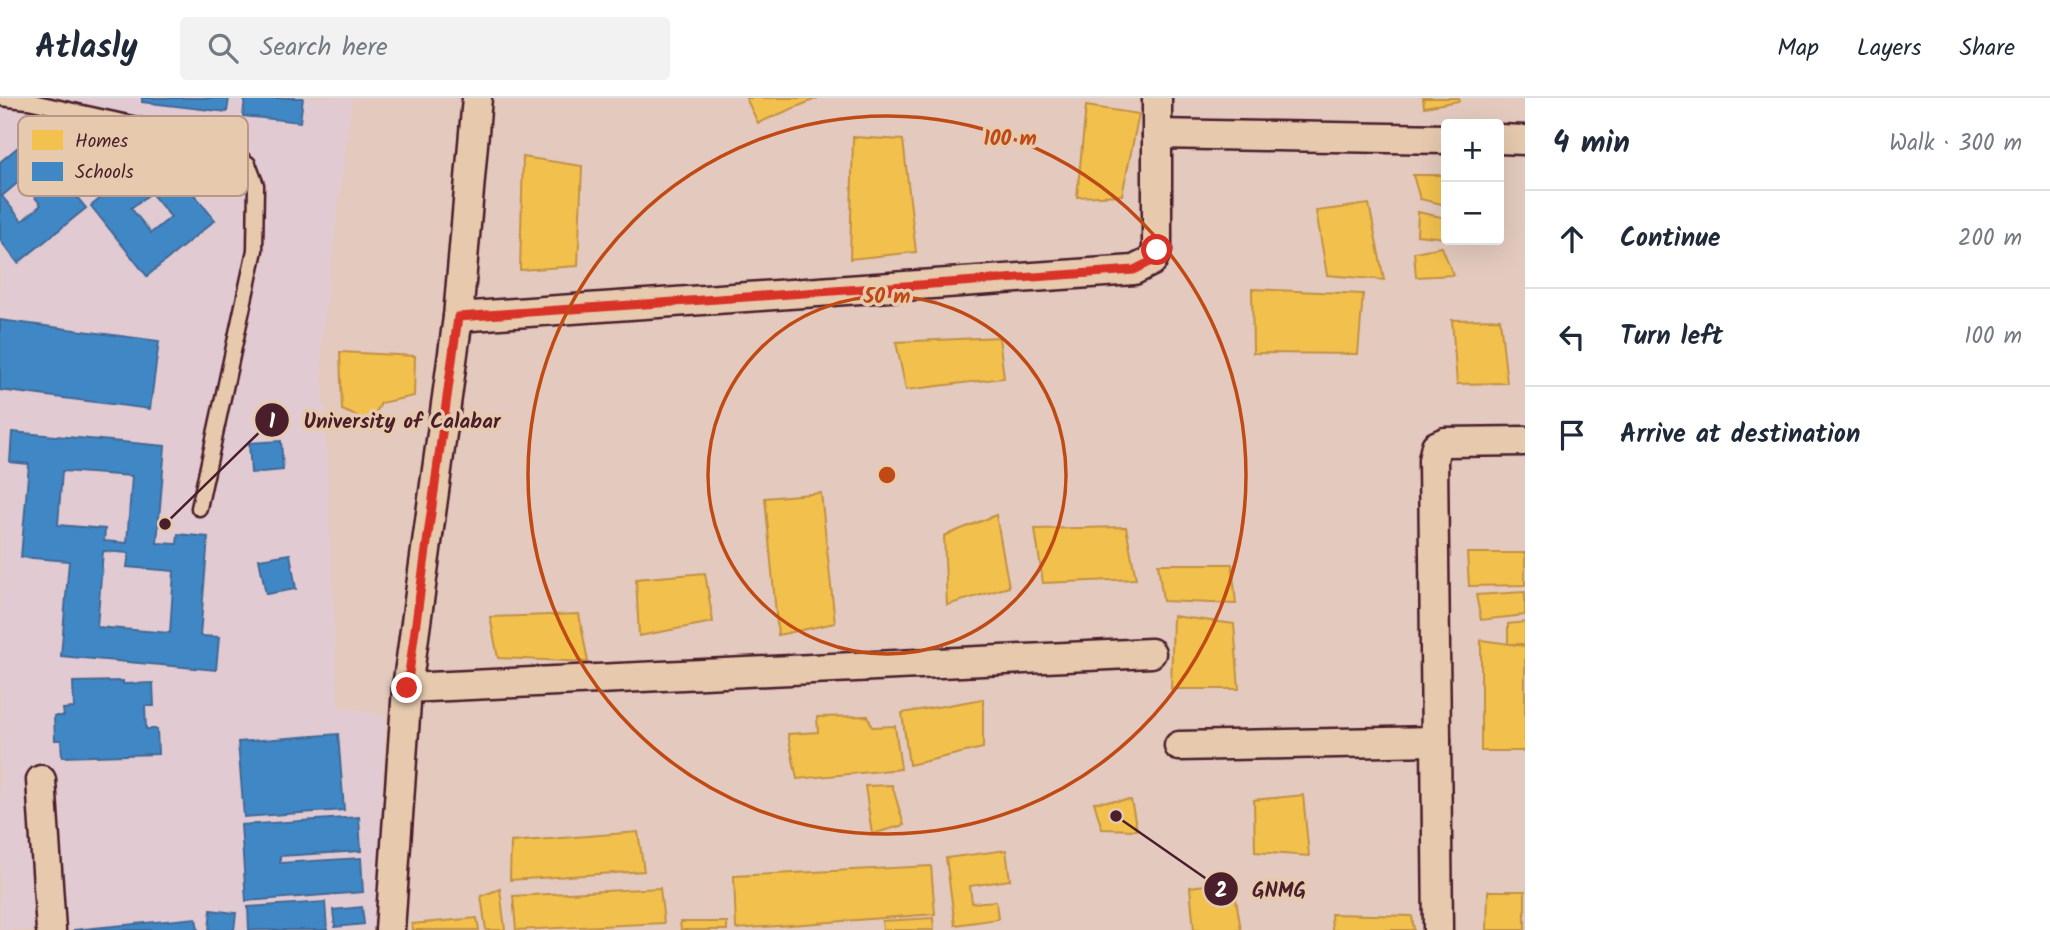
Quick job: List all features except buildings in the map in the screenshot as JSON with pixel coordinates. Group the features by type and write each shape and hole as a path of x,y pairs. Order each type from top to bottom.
{"street":[{"path":"390,930 407,688 458,317 477,98"},
{"path":"458,317 1134,270 1152,261 1157,250 1157,98"},
{"path":"1157,134 1441,139"},
{"path":"1504,139 1525,140"},
{"path":"1438,930 1433,460 1436,446 1445,442 1525,441"},
{"path":"407,688 1150,653"},
{"path":"1179,746 1436,741"},
{"path":"41,780 51,930"}],"lane":[{"path":"0,98 29,99 102,116"},
{"path":"199,508 255,250 256,185 248,164"}],"shaded area":[{"path":"0,98 352,98 321,342 338,706 385,715 377,930 0,930"}],"place":[{"name":"University of Calabar","path":"165,524"},
{"name":"GNMG","path":"1116,816"}],"route":[{"path":"407,688 458,317 1134,270 1152,261 1157,250"}]}
